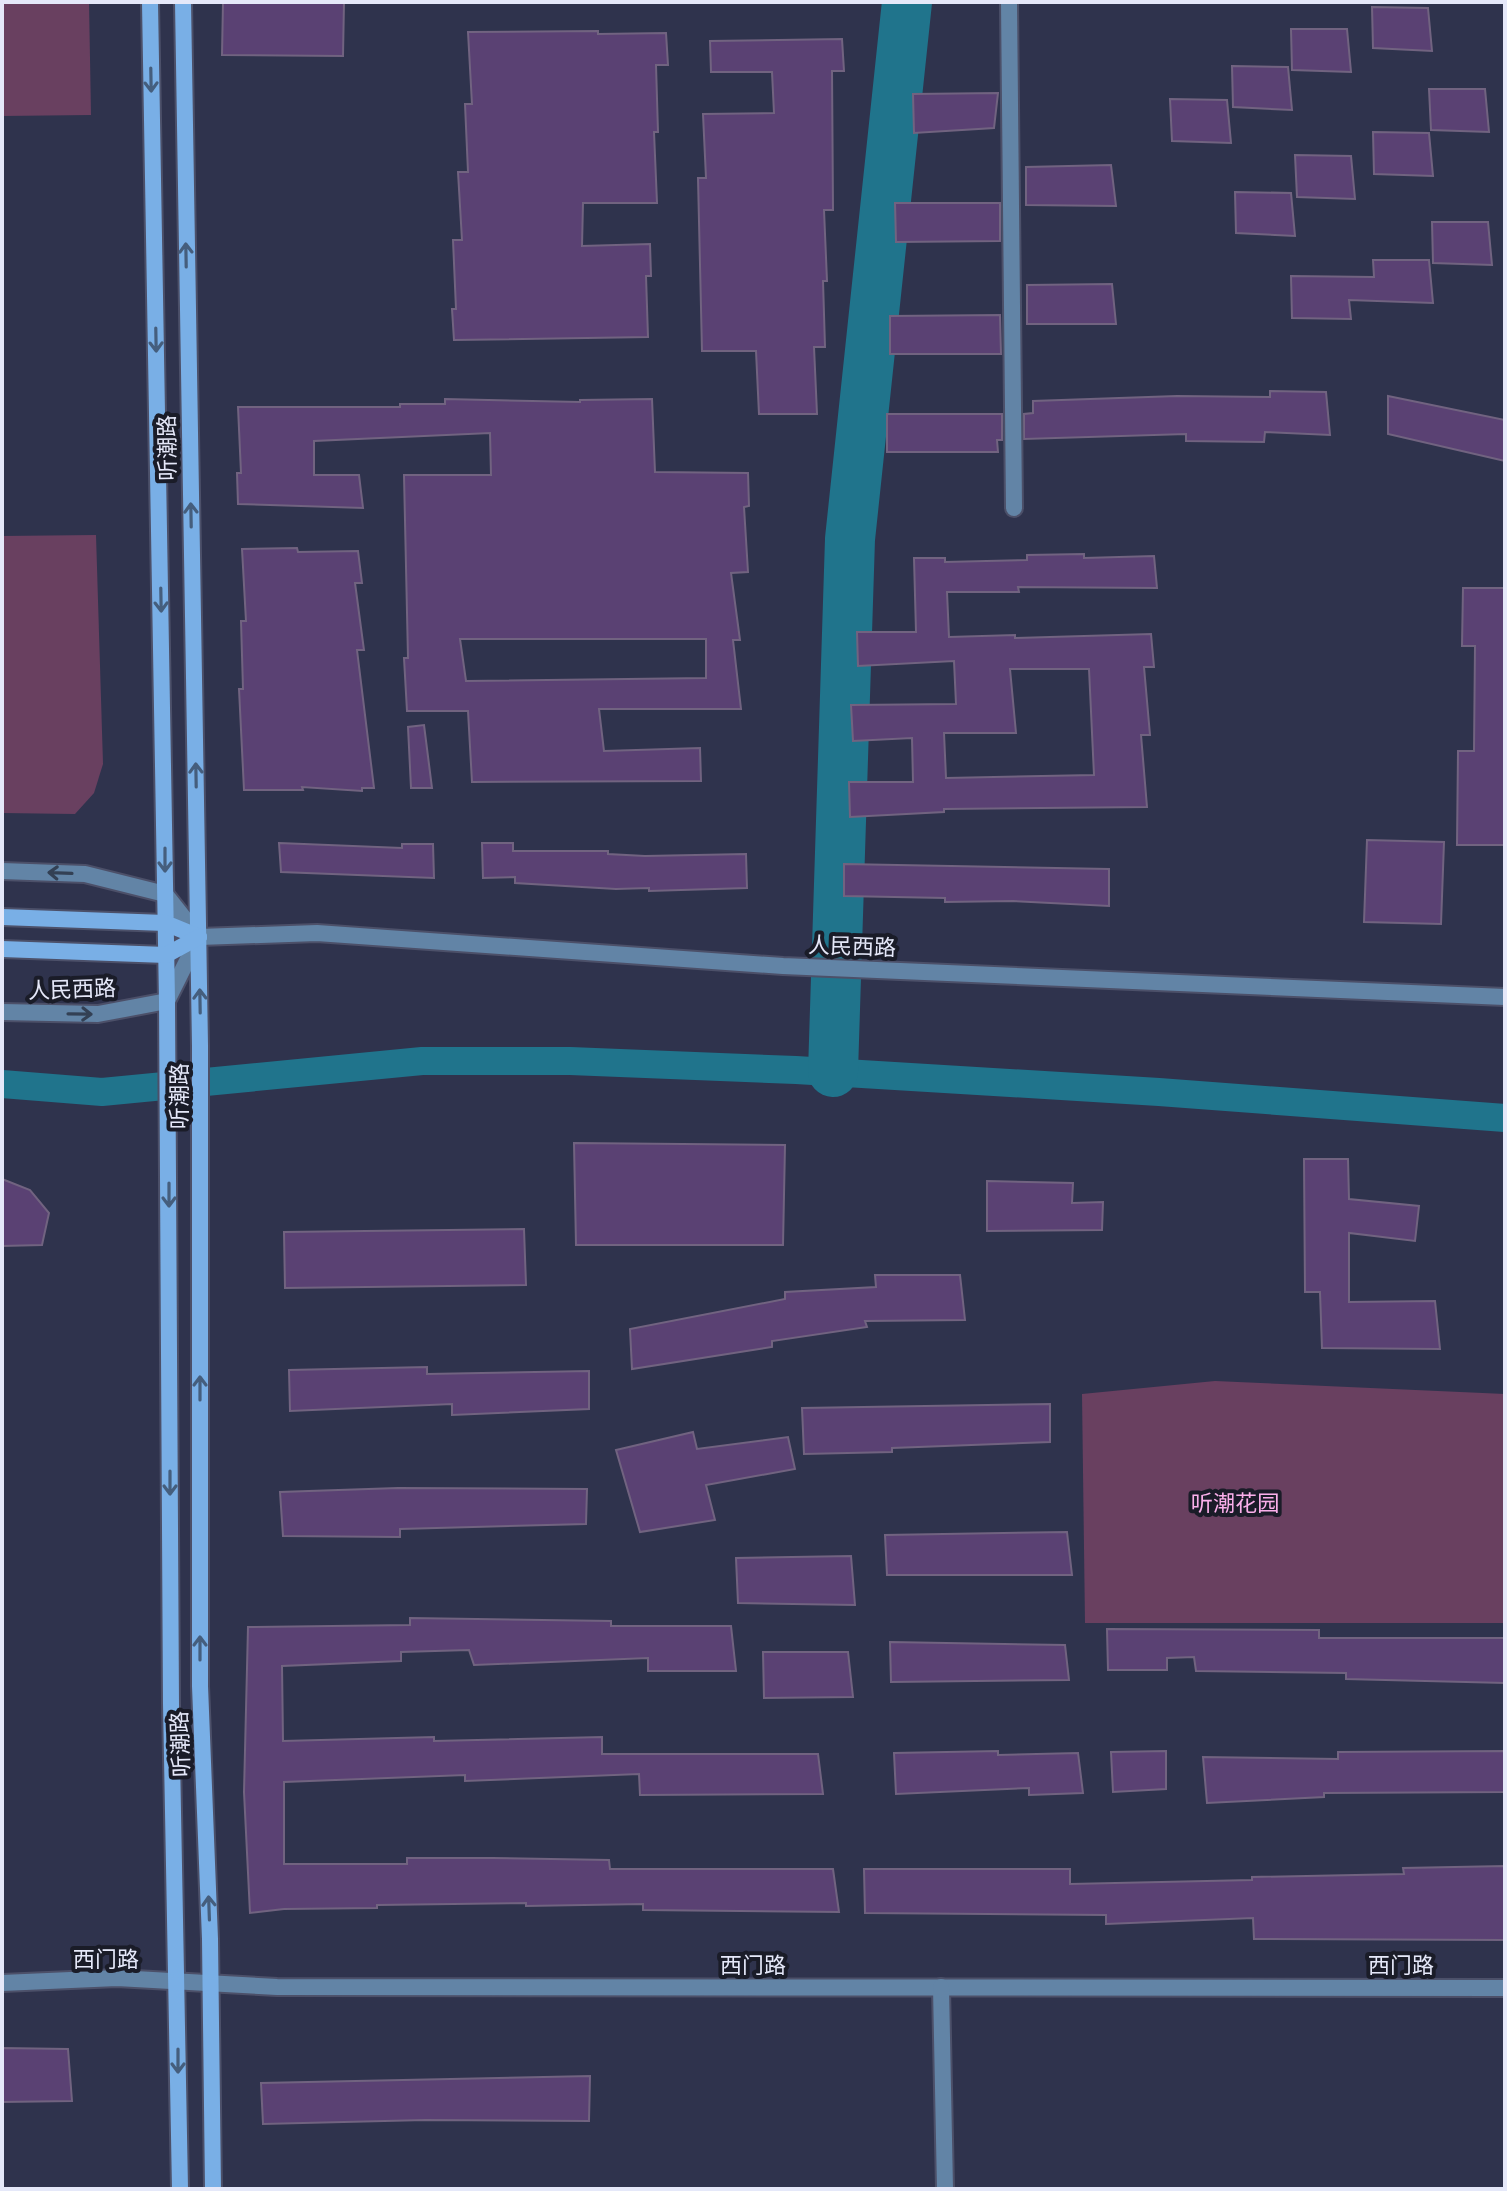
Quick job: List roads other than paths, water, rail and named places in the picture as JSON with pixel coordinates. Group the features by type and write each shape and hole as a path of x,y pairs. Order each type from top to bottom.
{"main road":[{"name":"听潮路","path":"150,2 168,1067 171,1704 180,2189"},
{"name":"听潮路","path":"183,2 201,1117 200,1686 211,1986 213,2189"},
{"name":"人民西路","path":"2,917 165,923 199,937"},
{"name":"人民西路","path":"2,949 166,955 199,937"}],"street":[{"path":"1009,2 1014,508"},
{"path":"2,871 85,874 165,894 199,937 167,1001"},
{"name":"人民西路","path":"199,937 317,933 786,966 1505,997"},
{"name":"人民西路","path":"2,1012 98,1014 167,1001"},
{"name":"西门路","path":"2,1983 117,1978 211,1986 1505,1988"},
{"path":"941,1987 945,2189"}],"waterway":[{"path":"833,1072 850,539 907,2"},
{"path":"2,1084 102,1092 422,1061 570,1061 796,1070 1159,1092 1505,1118"}],"park label":[{"name":"听潮花园","path":"1235,1503"}]}
